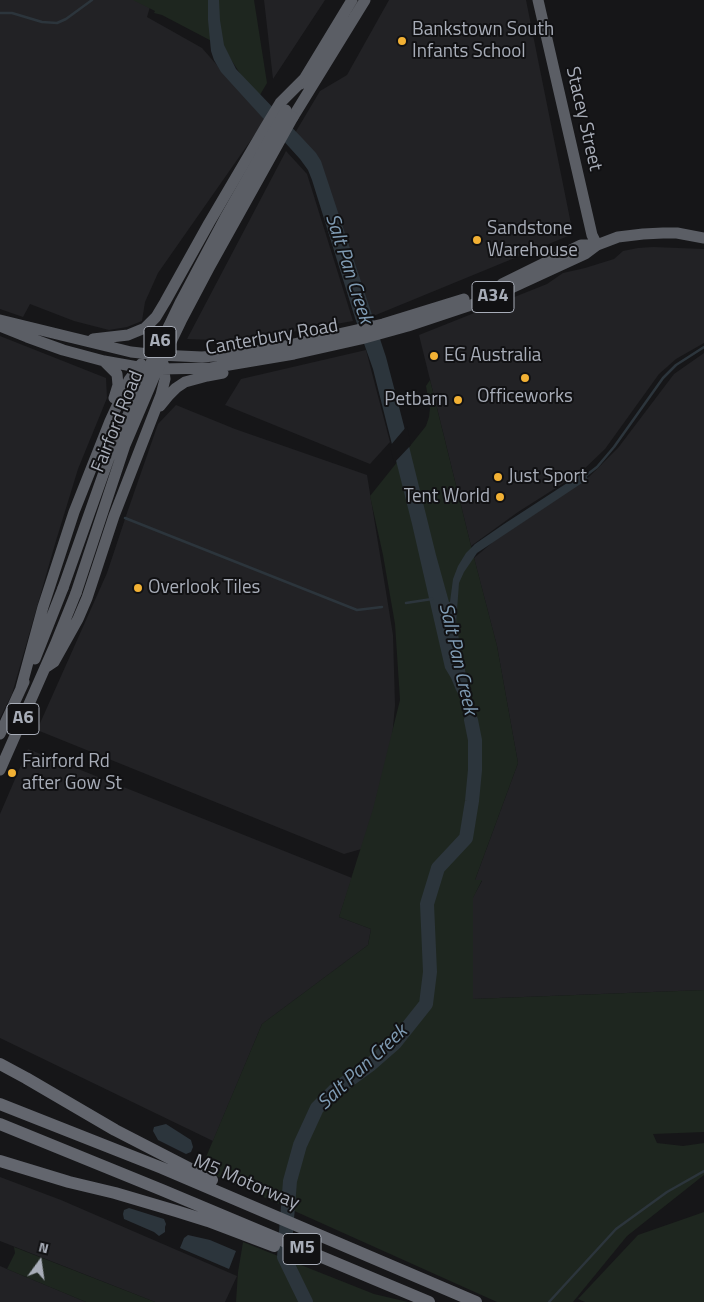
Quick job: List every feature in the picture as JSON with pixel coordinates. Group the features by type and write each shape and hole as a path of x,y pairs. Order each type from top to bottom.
{"highway":[{"name":"Fairford Road","path":"0,734 48,628 109,458 148,366 225,218 304,79 352,0"},
{"name":"Fairford Road","path":"0,770 46,668 76,593 121,457 154,377 217,253 286,110 364,0"},
{"name":"Stacey Street","path":"538,0 592,235 597,245"},
{"path":"84,340 123,336 149,325 169,295 236,176 286,110"},
{"name":"Canterbury Road","path":"0,320 131,352 202,357 252,353 380,329 408,326 483,301 585,254 597,245 618,237 651,233 676,233 704,238"},
{"name":"Canterbury Road","path":"0,326 63,350 104,361 164,369 211,368 294,354 359,334"},
{"path":"21,688 43,607 65,538 110,421 129,380 138,367 157,355"},
{"name":"A6","path":"46,668 54,662 87,598 114,516 163,390 164,369 157,355"},
{"path":"104,361 116,372 118,378 110,421"},
{"name":"A6","path":"151,423 164,400 179,386 192,380 232,372 246,362"},
{"name":"M5","path":"0,1064 221,1189"},
{"name":"M5 Motorway","path":"0,1104 162,1168 221,1189 476,1302"},
{"name":"M5 Motorway","path":"0,1124 210,1216"},
{"path":"0,1161 69,1182 210,1216 278,1247 392,1286 430,1302"}],"shaded area":[{"path":"0,0 152,0 147,17 202,48 265,120 158,273 145,302 142,321 127,327 109,330 74,321 30,304 23,317 0,309"},
{"path":"133,0 254,0 267,83 257,100 223,47 162,15 154,13 155,11"},
{"path":"264,0 325,0 273,79"},
{"path":"389,0 526,0 573,234 371,317 295,133 320,91 347,75"},
{"path":"286,151 307,174 353,321 241,341 187,339"},
{"path":"653,247 704,249 704,343 676,359 659,374 605,449 581,472 518,512 471,546 419,335 547,284 563,273 614,259 623,251"},
{"path":"0,336 106,378 107,398 78,469 12,694 0,718"},
{"path":"366,350 390,442 370,464 225,405 241,379"},
{"path":"704,353 704,990 473,999 473,897 482,881 475,880 518,763 497,646 474,558 493,542 589,477 618,448 674,374"},
{"path":"430,380 497,646 518,763 475,880 482,880 473,898 473,999 704,990 704,1132 653,1134 657,1143 683,1146 704,1143 704,1175 627,1236 573,1302 497,1302 201,1169 262,1024 368,945 371,929 339,917 373,809 400,700 395,624 370,496 426,426 430,408 426,386"},
{"path":"176,405 235,429 367,475 393,635 395,705 388,782 365,848 344,854 37,730 107,573 158,424"},
{"path":"28,749 352,878 339,917 371,929 368,945 262,1024 213,1141 0,1038 0,814"},
{"path":"0,1177 61,1200 237,1276 225,1302 155,1302 0,1241"},
{"path":"704,1212 704,1302 585,1302 578,1299 638,1235"},
{"path":"243,1242 374,1294 408,1302 236,1302"},
{"path":"14,1247 155,1302 86,1302 7,1269 15,1253"},
{"path":"0,1266 7,1269 86,1302 0,1302"}],"water":[{"path":"208,0 219,0 224,45 236,69 316,153 321,161 386,357 449,602 453,579 458,566 466,553 475,544 584,472 588,479 477,553 459,583 456,624 476,737 468,737 462,701 445,668 412,524 373,369 312,180 300,159 221,72 214,60 211,51"},
{"path":"166,1124 191,1140 193,1147 191,1152 186,1154 158,1140 153,1131 154,1127"},
{"path":"129,1208 164,1219 166,1224 165,1232 159,1236 124,1219 124,1210"},
{"path":"188,1235 210,1240 236,1251 229,1269 180,1248 184,1238"}],"pier":[{"path":"407,426 411,445 394,463 390,446"}],"waterway":[{"path":"0,13 12,13 42,22 57,23 66,19 92,0"},
{"path":"584,477 597,467 614,447 663,378 676,365 704,347"},
{"path":"125,518 357,610 382,607"},
{"path":"406,603 432,599"},
{"name":"Salt Pan Creek","path":"306,1302 284,1257 290,1181 300,1145 317,1108 334,1091 371,1064 395,1043 426,1004 430,972 427,904 438,868 466,838 475,770 475,740 471,720"},
{"path":"549,1302 616,1229 667,1192 704,1171"}],"place":[{"name":"Bankstown South Infants School","path":"402,41"},
{"name":"Sandstone Warehouse","path":"477,240"},
{"name":"EG Australia","path":"434,356"},
{"name":"Officeworks","path":"525,378"},
{"name":"Petbarn","path":"458,400"},
{"name":"Just Sport","path":"498,477"},
{"name":"Tent World","path":"500,497"},
{"name":"Overlook Tiles","path":"138,588"},
{"name":"Fairford Rd after Gow St","path":"12,773"}]}
